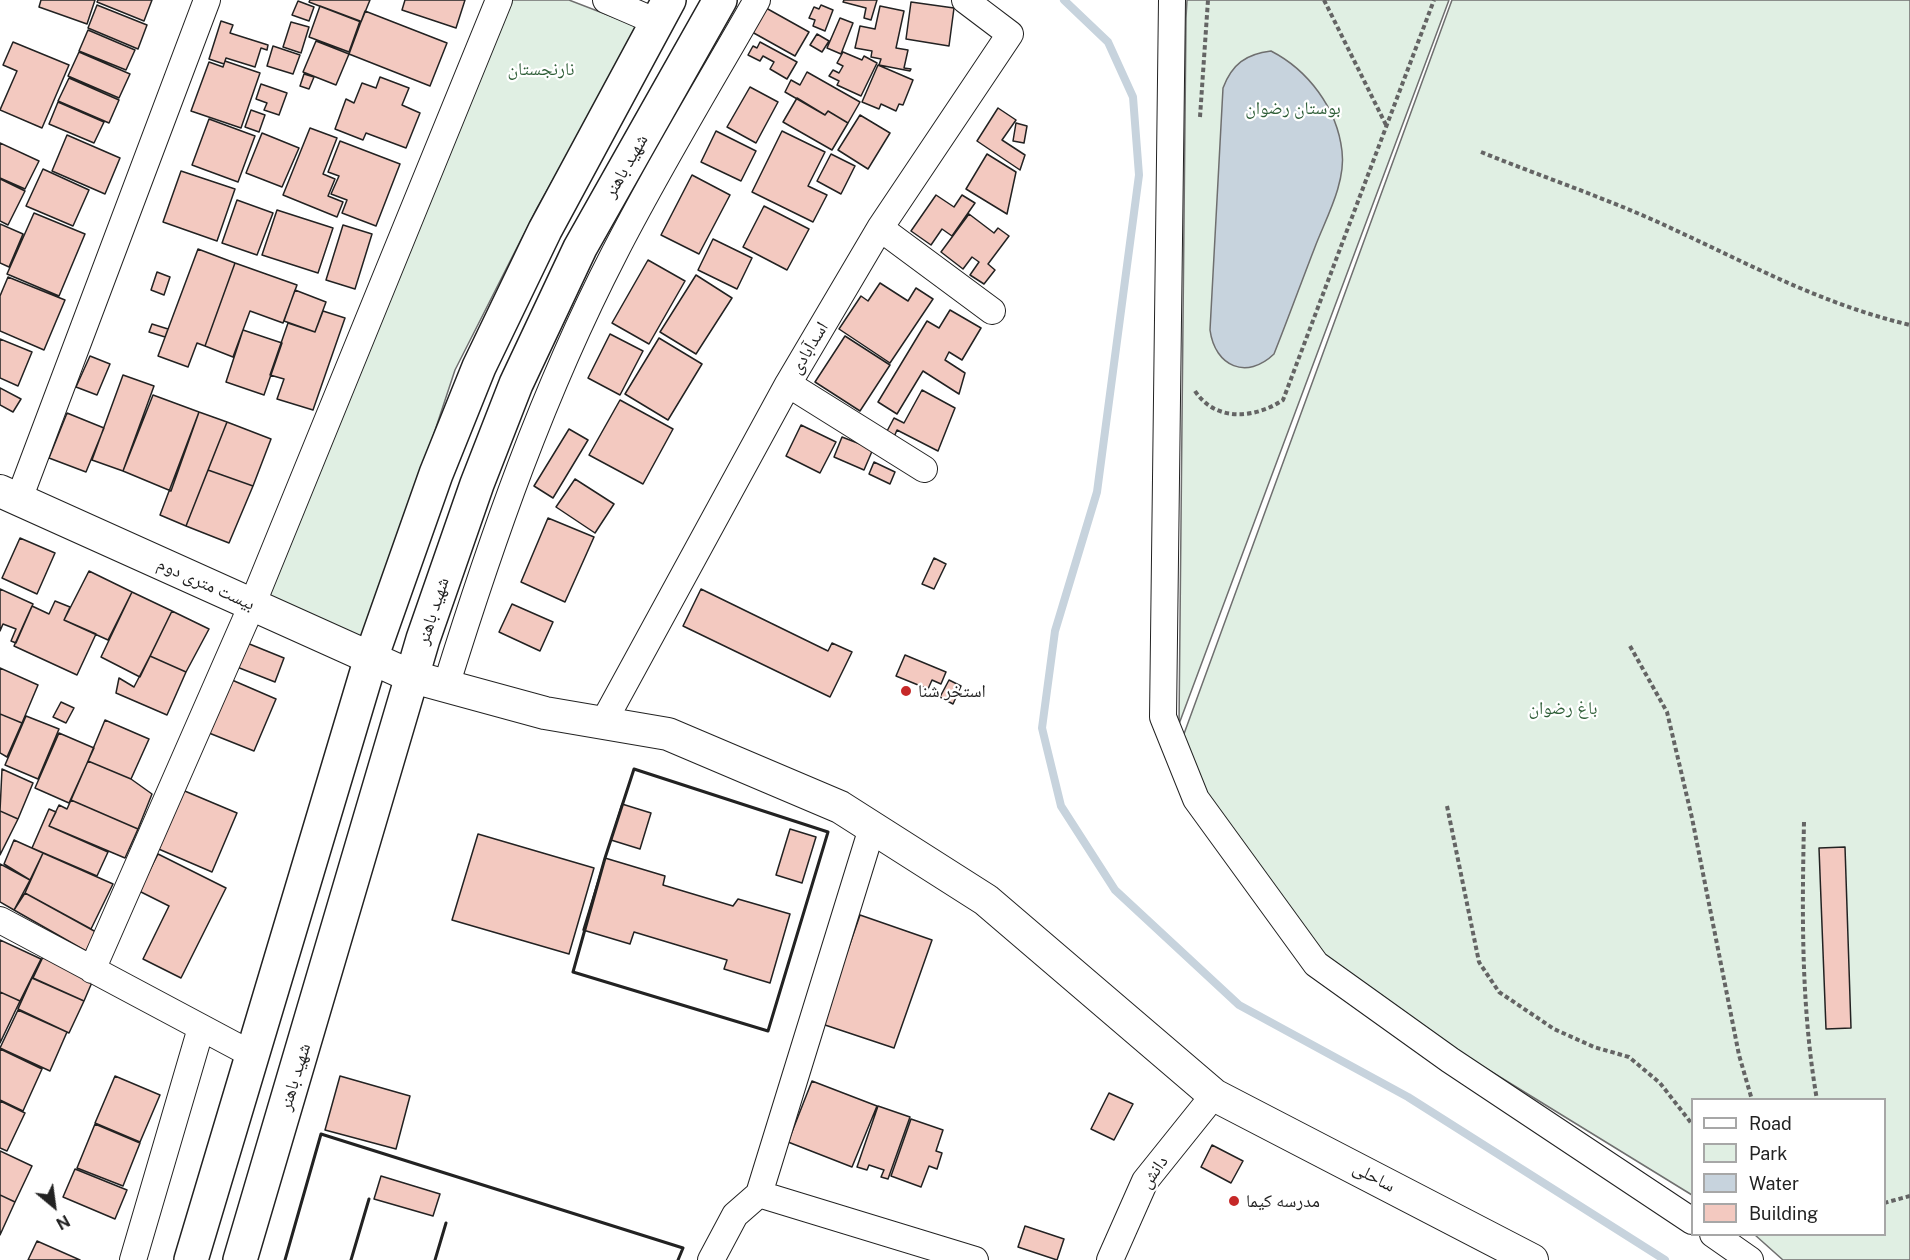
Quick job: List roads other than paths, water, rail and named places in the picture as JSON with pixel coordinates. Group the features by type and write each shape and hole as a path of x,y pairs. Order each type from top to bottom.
{"main road":[{"name":"شهید باهنر","path":"240,1260 423,639 477,484 516,384 580,248 720,0"},
{"path":"191,1260 371,658 436,474 479,367 545,230 663,11"}],"street":[{"path":"10,495 207,0"},
{"path":"92,970 252,605 499,0"},
{"path":"606,0 663,11"},
{"path":"446,686 477,586 532,433 614,254 757,0"},
{"name":"اسدآبادی","path":"603,723 788,384 880,228 1010,34 965,0"},
{"path":"1172,0 1163,717 1196,799 1316,964 1450,1060 1691,1220"},
{"path":"880,228 992,310"},
{"path":"788,384 924,469"},
{"name":"بیست متری دوم","path":"10,495 413,677 545,713 668,734 840,807 872,828"},
{"path":"711,1260 735,1215 759,1194 872,828"},
{"name":"ساحلی","path":"872,828 986,900 1215,1095 1532,1260"},
{"path":"0,920 251,1054"},
{"path":"133,1260 201,1028"},
{"name":"دانش","path":"1110,1260 1145,1180 1215,1095"},
{"path":"759,1194 962,1254 975,1260"},
{"path":"1716,1236 1750,1260"}],"water":[{"path":"1271,51 1297,69 1319,92 1327,105 1339,135 1342,151 1341,175 1334,200 1274,354 1264,362 1243,368 1225,361 1218,353 1210,330 1223,88 1231,73 1241,62 1262,52"}],"waterway":[{"path":"1064,0 1108,42 1133,97 1139,175 1097,492 1055,631 1042,728 1061,806 1115,890 1239,1005 1408,1097 1665,1260"}],"place":[{"name":"استخر شنا","path":"906,691"},
{"name":"مدرسه کیما","path":"1234,1201"}],"park label":[{"name":"نارنجستان","path":"541,69"},
{"name":"بوستان رضوان","path":"1293,108"},
{"name":"باغ رضوان","path":"1563,708"}]}
